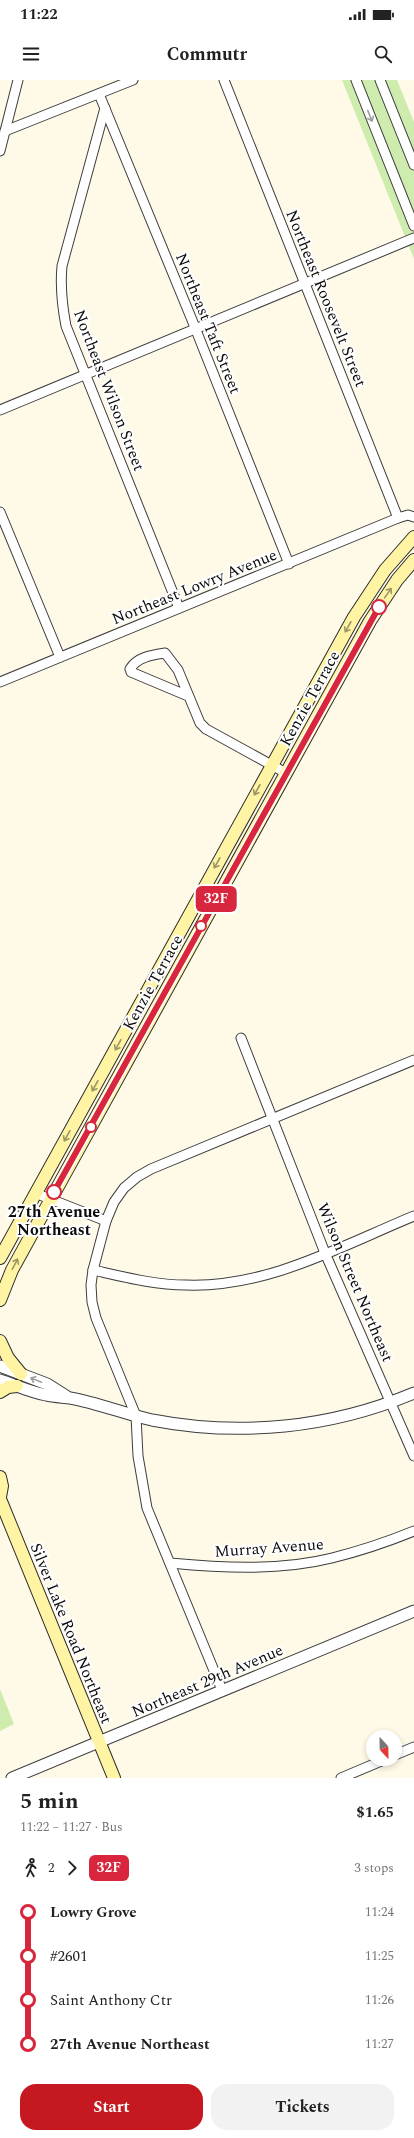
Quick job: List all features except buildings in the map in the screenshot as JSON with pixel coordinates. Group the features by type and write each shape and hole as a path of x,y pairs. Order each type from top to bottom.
{"main road":[{"name":"Kenzie Terrace","path":"0,1258 271,765 367,594 385,570 414,537"},
{"name":"Kenzie Terrace","path":"0,1300 12,1270 286,772 374,615 397,580 414,560"},
{"path":"0,1341 8,1358 21,1374"},
{"path":"0,1392 8,1387 17,1386"},
{"name":"Silver Lake Road Northeast","path":"0,1477 2,1486 0,1498 114,1778"}],"street":[{"path":"0,151 18,80"},
{"path":"5,131 133,80"},
{"name":"Northeast Roosevelt Street","path":"224,80 398,518"},
{"path":"356,80 414,226"},
{"path":"380,80 414,165"},
{"name":"Northeast Taft Street","path":"99,94 195,328 289,564"},
{"name":"Northeast Wilson Street","path":"104,108 62,266 60,286 62,306 66,326 179,608"},
{"path":"0,410 414,238"},
{"path":"0,512 60,657"},
{"path":"398,518 411,516"},
{"name":"Northeast Lowry Avenue","path":"0,682 398,518"},
{"path":"188,696 131,672 130,669 136,662 152,655 165,653 178,670 200,723 206,729 286,772"},
{"name":"Wilson Street Northeast","path":"241,1038 326,1253 392,1402 414,1456"},
{"path":"222,1690 147,1508 138,1456 136,1416 96,1318 91,1285 93,1270 106,1221 114,1202 124,1188 137,1177 151,1169 414,1060"},
{"path":"35,1193 106,1221"},
{"path":"93,1270 158,1283 214,1285 242,1282 269,1275 414,1216"},
{"path":"0,1366 47,1384 70,1398"},
{"path":"0,1380 47,1396 70,1398 136,1416 207,1428 259,1428 322,1421 392,1402 414,1393"},
{"name":"Murray Avenue","path":"170,1563 211,1567 292,1564 331,1559 376,1546 414,1531"},
{"name":"Northeast 29th Avenue","path":"12,1778 414,1611"},
{"path":"402,1752 414,1747"},
{"path":"341,1778 369,1766"}],"green space":[{"path":"342,80 397,80 414,122 414,259"},
{"path":"0,1689 14,1724 0,1731"}],"bus line":[{"name":"32F","path":"54,1192 347,662 379,607"}],"place":[{"name":"27th Avenue Northeast","path":"54,1192"}]}
